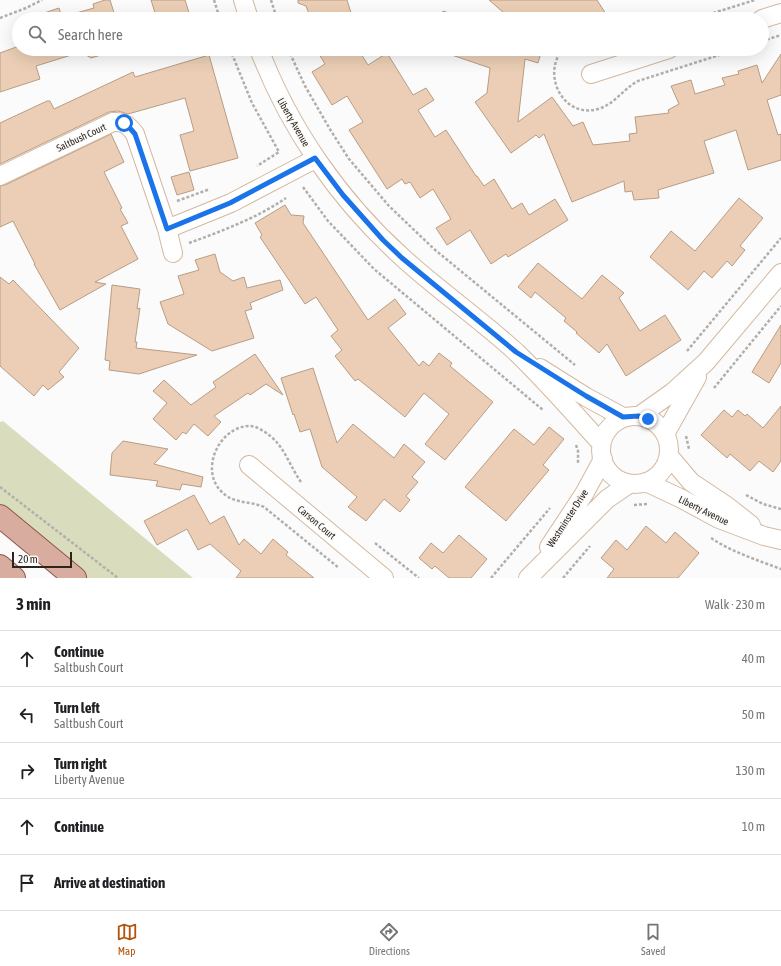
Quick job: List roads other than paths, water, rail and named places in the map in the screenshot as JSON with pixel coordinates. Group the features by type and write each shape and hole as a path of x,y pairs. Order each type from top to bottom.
{"main road":[{"path":"0,516 74,578"},
{"path":"0,566 14,578"}],"street":[{"path":"243,0 247,12"},
{"path":"769,17 781,13"},
{"name":"Liberty Avenue","path":"262,56 273,85 283,104 315,158 343,195 383,240 402,258 516,352 572,411 602,451"},
{"path":"591,74 647,56"},
{"name":"Saltbush Court","path":"0,176 113,122 118,122 128,126 135,134 167,229 173,253"},
{"path":"167,229 230,203 315,158"},
{"path":"631,417 648,419 658,425 668,441 669,456 660,472 654,478 637,483 616,477 608,469 602,451 610,427 631,417 673,392 706,362 781,273"},
{"name":"Liberty Avenue","path":"516,352 586,396 631,417"},
{"path":"665,434 680,405 706,362"},
{"name":"Westminster Drive","path":"529,577 584,494 602,451"},
{"name":"Liberty Avenue","path":"669,456 691,482 772,538"},
{"name":"Carson Court","path":"249,465 384,578"},
{"name":"Liberty Avenue","path":"637,483 682,499 719,519 772,538"},
{"name":"Westminster Drive","path":"529,577 607,499 637,483"}]}
